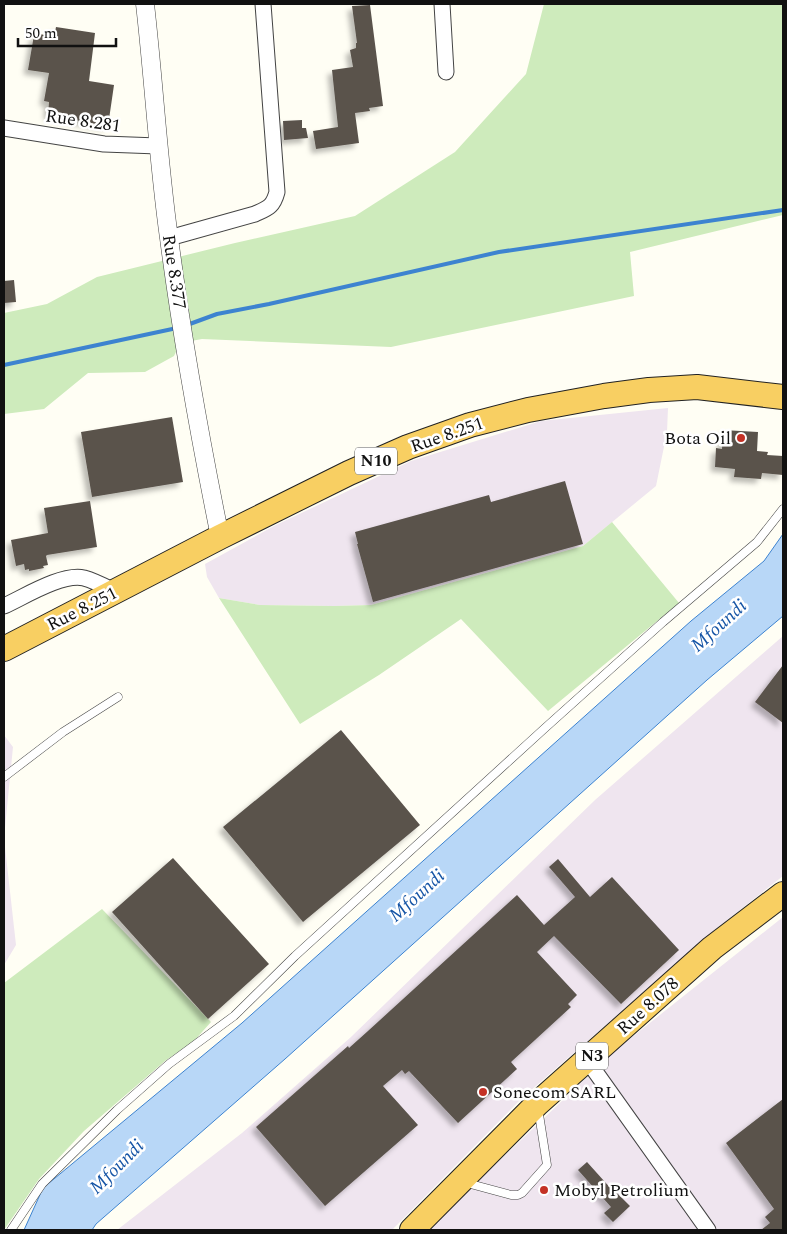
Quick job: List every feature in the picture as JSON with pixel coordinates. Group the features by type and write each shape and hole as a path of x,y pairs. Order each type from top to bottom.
{"highway":[{"name":"Rue 8.251","path":"4,649 220,537 349,473 408,447 470,425 528,410 649,390 697,387 783,397"},
{"name":"Rue 8.078","path":"412,1230 538,1104 712,948 783,894"}],"street":[{"name":"Rue 8.377","path":"145,4 158,146 169,238 194,408 220,537"},
{"path":"169,238 255,214 268,208 274,202 277,192 263,4"},
{"path":"442,4 446,72"},
{"name":"Rue 8.281","path":"4,128 104,144 158,146"},
{"path":"4,606 53,584 74,577 84,578 116,592"},
{"path":"587,1060 708,1230"}],"lane":[{"path":"12,1230 42,1184 117,1110 169,1064 234,1016 295,956 537,735 756,542 783,510"},
{"path":"4,777 63,732 118,697"},
{"path":"459,1181 511,1195 522,1193 547,1165 538,1104"}],"shaded area":[{"path":"668,408 667,432 656,486 583,546 371,605 260,605 219,598 207,577 205,564 274,526 411,461 541,421"},
{"path":"783,636 783,876 717,928 521,1099 392,1230 117,1230 242,1133 351,1037 595,800"},
{"path":"4,735 13,747 4,838"},
{"path":"4,838 16,945 4,965"},
{"path":"783,917 783,1230 427,1230 612,1053"}],"green space":[{"path":"544,4 783,4 783,215 630,252 634,296 391,347 202,339 180,343 174,356 145,372 88,373 44,409 4,414 4,313 47,304 97,277 355,216 455,152 526,74"},
{"path":"612,522 679,603 548,711 461,619 379,675 300,724 219,598 260,605 371,605 583,546"},
{"path":"102,909 211,1022 194,1041 165,1061 84,1131 39,1179 4,1230 4,983"}],"water":[{"name":"Mfoundi","path":"783,534 783,616 707,680 285,1059 96,1224 92,1230 24,1230 43,1188 242,1023 691,621 764,561"}],"building":[{"path":"370,5 383,106 369,108 370,111 355,113 359,143 316,149 313,131 338,127 332,70 353,67 350,50 356,48 357,43 352,6"},
{"path":"56,27 95,33 89,81 114,85 108,126 48,115 49,102 44,101 49,73 28,70 34,35 40,36 40,34 54,37"},
{"path":"302,120 302,128 306,128 308,138 284,140 283,121"},
{"path":"14,280 16,302 4,303 4,281"},
{"path":"172,417 183,482 92,497 81,432"},
{"path":"723,430 758,432 757,451 768,452 767,455 783,456 783,475 762,473 761,479 734,477 735,469 715,467 716,448 722,449"},
{"path":"565,481 583,544 373,602 355,532 489,495 491,502"},
{"path":"90,501 97,547 47,555 48,565 43,566 44,568 29,571 29,569 25,570 24,564 16,566 11,540 48,533 44,508"},
{"path":"783,665 783,723 755,702"},
{"path":"341,730 420,825 303,922 223,827"},
{"path":"173,858 269,964 208,1019 112,912"},
{"path":"558,859 590,897 612,877 679,950 621,1004 554,936 537,952 577,995 568,1004 571,1007 511,1062 517,1069 458,1123 409,1071 405,1074 402,1070 383,1086 418,1125 325,1206 256,1127 348,1046 349,1048 517,895 544,925 575,897 549,867"},
{"path":"783,1099 783,1230 761,1230 770,1223 765,1217 774,1209 726,1143"},
{"path":"587,1162 614,1192 630,1206 613,1222 604,1213 611,1207 578,1170"}],"waterway":[{"path":"187,325 217,314 499,252 783,210"},
{"path":"4,365 177,328"}],"place":[{"name":"Bota Oil","path":"741,438"},
{"name":"Sonecom SARL","path":"483,1092"},
{"name":"Mobyl Petrolium","path":"544,1190"}]}
